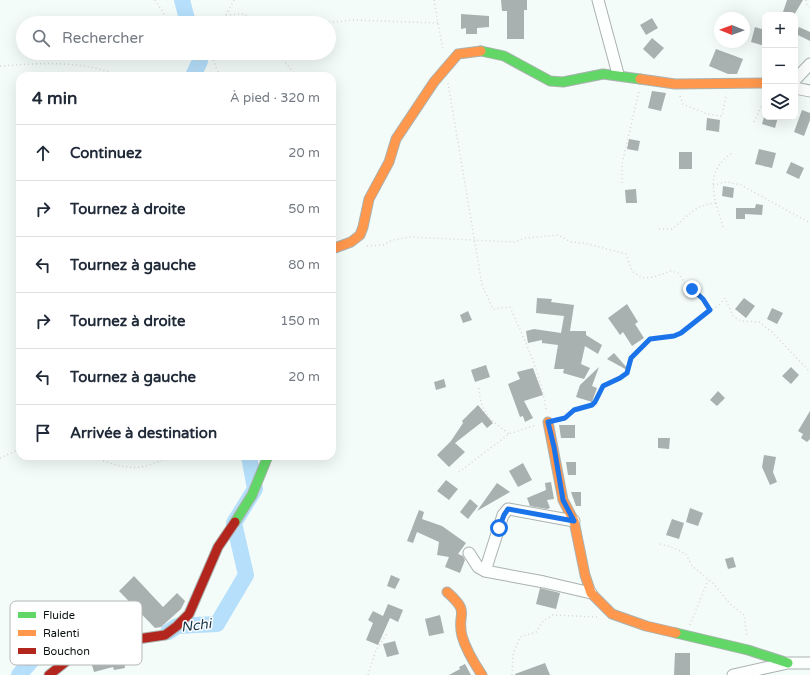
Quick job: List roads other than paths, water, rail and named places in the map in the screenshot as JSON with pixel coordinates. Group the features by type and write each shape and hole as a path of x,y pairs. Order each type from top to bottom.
{"street":[{"path":"598,0 618,74"},
{"path":"336,248 351,242 357,238 361,232 367,204 374,188 388,165 393,145 425,94 453,56 479,50 490,51 521,64 540,78 551,81 559,81 596,74 618,74 641,80 673,84 762,83"},
{"path":"798,77 810,64"},
{"path":"798,89 810,91"},
{"path":"548,422 563,500 574,521 581,560 591,593 612,614 646,626 748,650 788,663"},
{"path":"142,640 165,635 189,614 218,547 252,495 266,460"},
{"path":"485,571 504,515 508,509 574,521"},
{"path":"469,553 478,567 485,571 544,582 591,593"},
{"path":"448,592 462,607 464,614 462,634 464,642 482,675"},
{"path":"734,675 788,663 810,663"},
{"path":"49,675 62,665"}],"waterway":[{"name":"Nchi","path":"182,0 186,16"},
{"name":"Nchi","path":"195,72 200,60"},
{"name":"Nchi","path":"168,632 177,626 217,624 246,575 234,523 255,489 250,460"},
{"name":"Nchi","path":"19,675 28,665"}]}
